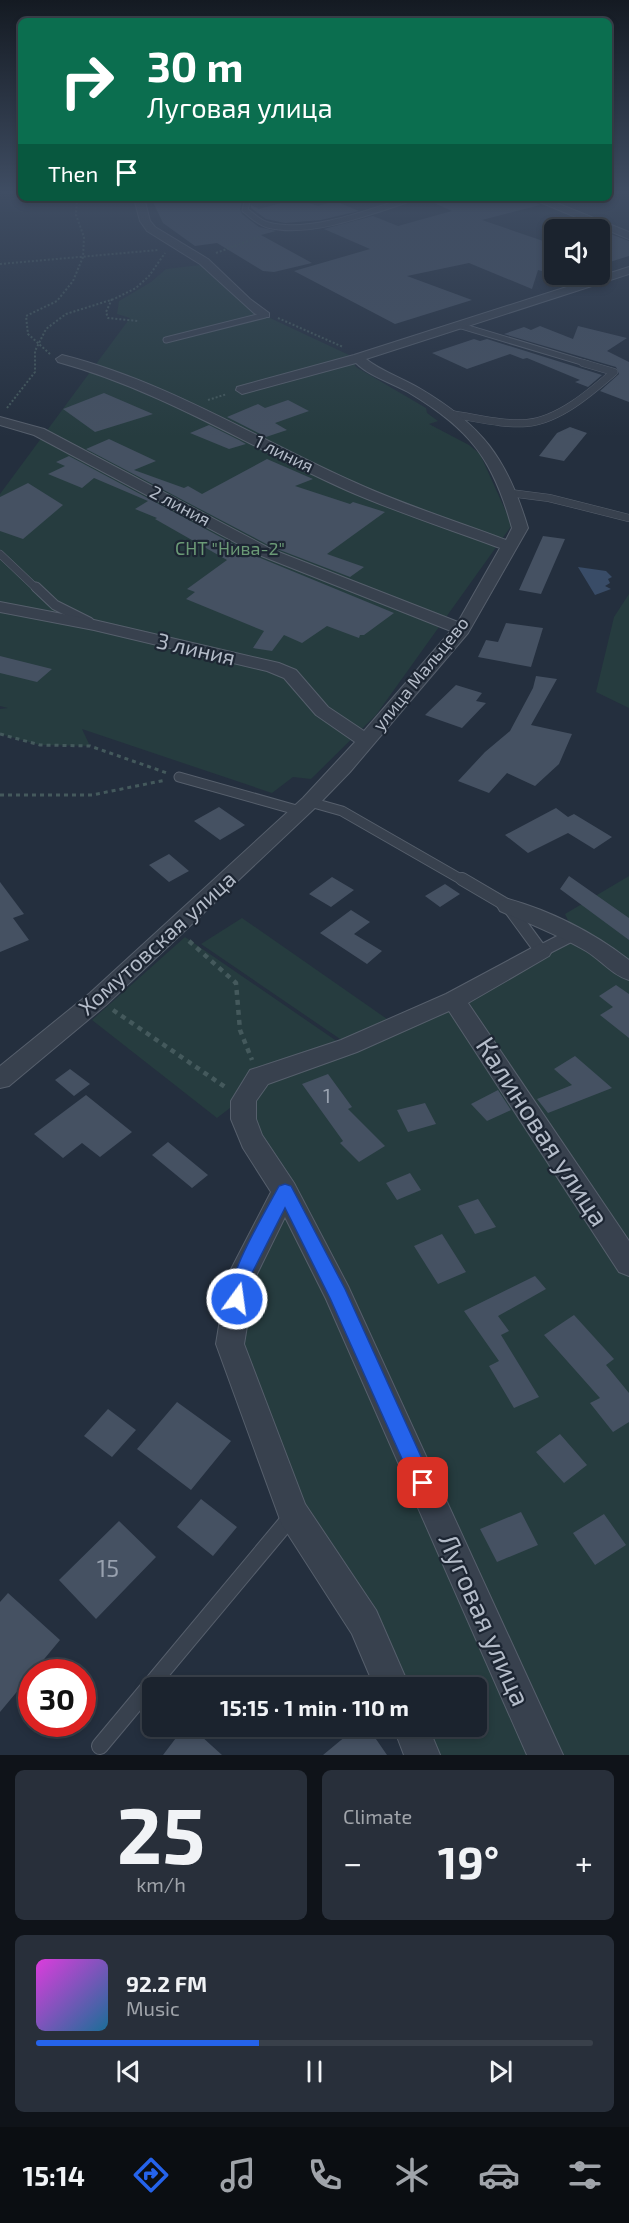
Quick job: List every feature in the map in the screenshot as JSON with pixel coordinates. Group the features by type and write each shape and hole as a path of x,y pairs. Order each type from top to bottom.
{"street":[{"path":"218,273 241,298 265,315"},
{"path":"242,390 358,358 620,273"},
{"name":"улица Мальцево","path":"305,807 366,741 462,629 520,528 510,493 483,445 424,395 364,364 358,358"},
{"name":"1 линия","path":"62,359 98,369 186,406 352,488 508,546"},
{"name":"2 линия","path":"0,421 39,432 265,552 462,629"},
{"name":"3 линия","path":"0,607 94,625 273,667 290,674 322,711 366,741"},
{"name":"Хомутовская улица","path":"0,1079 98,999 305,807"},
{"path":"508,906 574,934 600,949 629,972"},
{"path":"245,1115 249,1089 259,1077 349,1046 454,1000 541,951"},
{"name":"Калиновая улица","path":"454,1000 629,1264"},
{"name":"Луговая улица","path":"245,1115 338,1295 545,1755"},
{"path":"285,1191 241,1277 230,1344 293,1514 364,1622 388,1677"},
{"path":"415,1737 422,1755"}],"lane":[{"path":"166,340 265,315"},
{"path":"449,414 530,424 565,408 589,393 614,372 458,325"},
{"path":"510,493 549,498 629,518"},
{"path":"0,554 55,605 94,625"},
{"path":"179,777 305,807 342,811 508,906 541,951 574,934"},
{"path":"100,1746 293,1514"}],"path":[{"path":"62,359 50,354 28,334 26,316 57,301 74,281 77,273"},
{"path":"0,415 21,392 36,368 34,354 37,343 46,329 65,313 113,299 135,289 152,273"},
{"path":"113,299 106,312 108,318 138,321"},
{"path":"265,315 277,318 351,351 358,358"},
{"path":"186,406 242,390"},
{"path":"0,734 40,745 90,746 179,777"},
{"path":"0,795 92,795 179,777"},
{"path":"174,927 236,983 240,1030 259,1077"},
{"path":"98,999 245,1115"}],"green space":[{"name":"СНТ \"Нива-2\"","path":"162,273 209,273 262,317 268,317 349,355 356,367 426,408 427,413 438,421 429,424 469,445 480,454 512,525 376,715 311,779 293,777 272,793 82,729 90,746 40,745 0,734 0,709 8,708 0,706 0,494 130,318 117,314 119,301"},
{"path":"629,594 629,708 596,692 614,617"},
{"path":"629,876 629,1755 422,1755 414,1737 487,1737 487,1677 387,1677 293,1514 230,1344 285,1191 246,1130 249,1089 349,1046 574,933 565,914"},
{"path":"242,918 387,1019 343,1041 201,944"},
{"path":"185,937 341,1044 248,1076 238,1088 230,1108 217,1118 92,1020"}],"water":[{"path":"578,567 606,571 612,577 608,579 610,583 605,586 611,589 595,595"}],"building":[{"path":"298,273 422,273 407,276 472,300 395,324"},
{"path":"493,273 537,273 532,289"},
{"path":"540,326 573,339 578,326 627,338 607,351 629,362 629,402 600,391 619,374 616,367 504,334 524,327 531,330"},
{"path":"474,339 480,341 487,339 602,375 588,387 575,382 580,380 527,358 523,359 510,354 467,369 432,353"},
{"path":"104,393 153,414 95,432 63,409"},
{"path":"288,400 309,411 275,423 287,430 266,437 227,417 258,404 265,408"},
{"path":"209,425 246,444 229,449 190,433"},
{"path":"570,427 587,433 564,461 539,456 557,433"},
{"path":"109,439 156,461 134,470 184,488 188,486 202,494 267,459 313,479 295,486 350,504 353,502 385,512 327,554 364,567 350,577 272,547 86,449"},
{"path":"69,456 258,557 394,613 364,635 360,635 359,638 327,626 302,643 284,635 272,651 253,648 264,631 186,599 195,592 187,589 227,560 155,519 157,518 135,509 148,501 94,478 82,488 48,474 65,466 56,462"},
{"path":"28,483 63,505 23,539 0,531 0,497"},
{"path":"543,536 565,539 541,594 519,590"},
{"path":"506,623 543,628 531,667 478,657 486,640 498,642"},
{"path":"0,656 52,669 37,682 0,673"},
{"path":"536,676 557,679 531,725 572,734 559,764 535,786 507,773 489,793 458,781 485,752 510,731 533,688"},
{"path":"456,685 482,693 476,701 486,703 462,728 425,715"},
{"path":"219,807 245,825 220,840 194,821"},
{"path":"556,808 568,817 574,814 612,837 594,849 568,833 528,853 505,835"},
{"path":"169,854 189,871 169,882 149,865"},
{"path":"569,876 629,918 629,940 560,889"},
{"path":"332,877 354,890 331,907 309,894"},
{"path":"0,882 24,914 13,918 29,940 0,952"},
{"path":"445,884 460,894 440,907 425,896"},
{"path":"351,910 370,922 354,934 382,951 367,964 320,933"},
{"path":"616,985 629,994 629,1038 600,1015 613,1007 599,996"},
{"path":"575,1056 612,1088 548,1113 537,1099 572,1085 554,1069"},
{"path":"70,1069 90,1084 74,1096 55,1080"},
{"path":"328,1074 352,1107 348,1109 385,1146 359,1162 340,1143 343,1141 302,1084"},
{"path":"498,1090 511,1110 487,1121 471,1104"},
{"path":"86,1095 132,1132 100,1157 82,1143 63,1158 34,1134"},
{"path":"425,1103 436,1124 408,1132 397,1110"},
{"path":"168,1142 208,1175 192,1188 152,1155"},
{"path":"410,1173 421,1190 397,1200 386,1183"},
{"path":"478,1199 496,1227 475,1234 458,1206"},
{"path":"442,1234 466,1272 438,1284 414,1246"},
{"path":"535,1276 546,1289 498,1316 509,1331 501,1335 539,1397 514,1408 489,1366 499,1361 464,1311"},
{"path":"574,1315 614,1359 606,1365 629,1393 629,1422 613,1432 590,1403 600,1398 544,1335"},
{"path":"177,1402 231,1441 191,1490 137,1449"},
{"path":"108,1409 136,1430 112,1457 84,1436"},
{"path":"560,1434 587,1465 564,1483 536,1452"},
{"path":"201,1499 237,1527 213,1556 177,1527"},
{"path":"521,1512 538,1545 497,1562 480,1529"},
{"path":"604,1514 626,1545 595,1565 573,1533"},
{"path":"119,1521 156,1557 96,1619 59,1580"},
{"path":"8,1593 60,1640 44,1659 18,1659 18,1690 0,1712 0,1602"},
{"path":"177,1737 202,1737 222,1755 163,1755"},
{"path":"345,1737 375,1737 387,1755 323,1755"}],"route":[{"path":"237,1299 241,1277 285,1191 338,1295 423,1483"}]}
